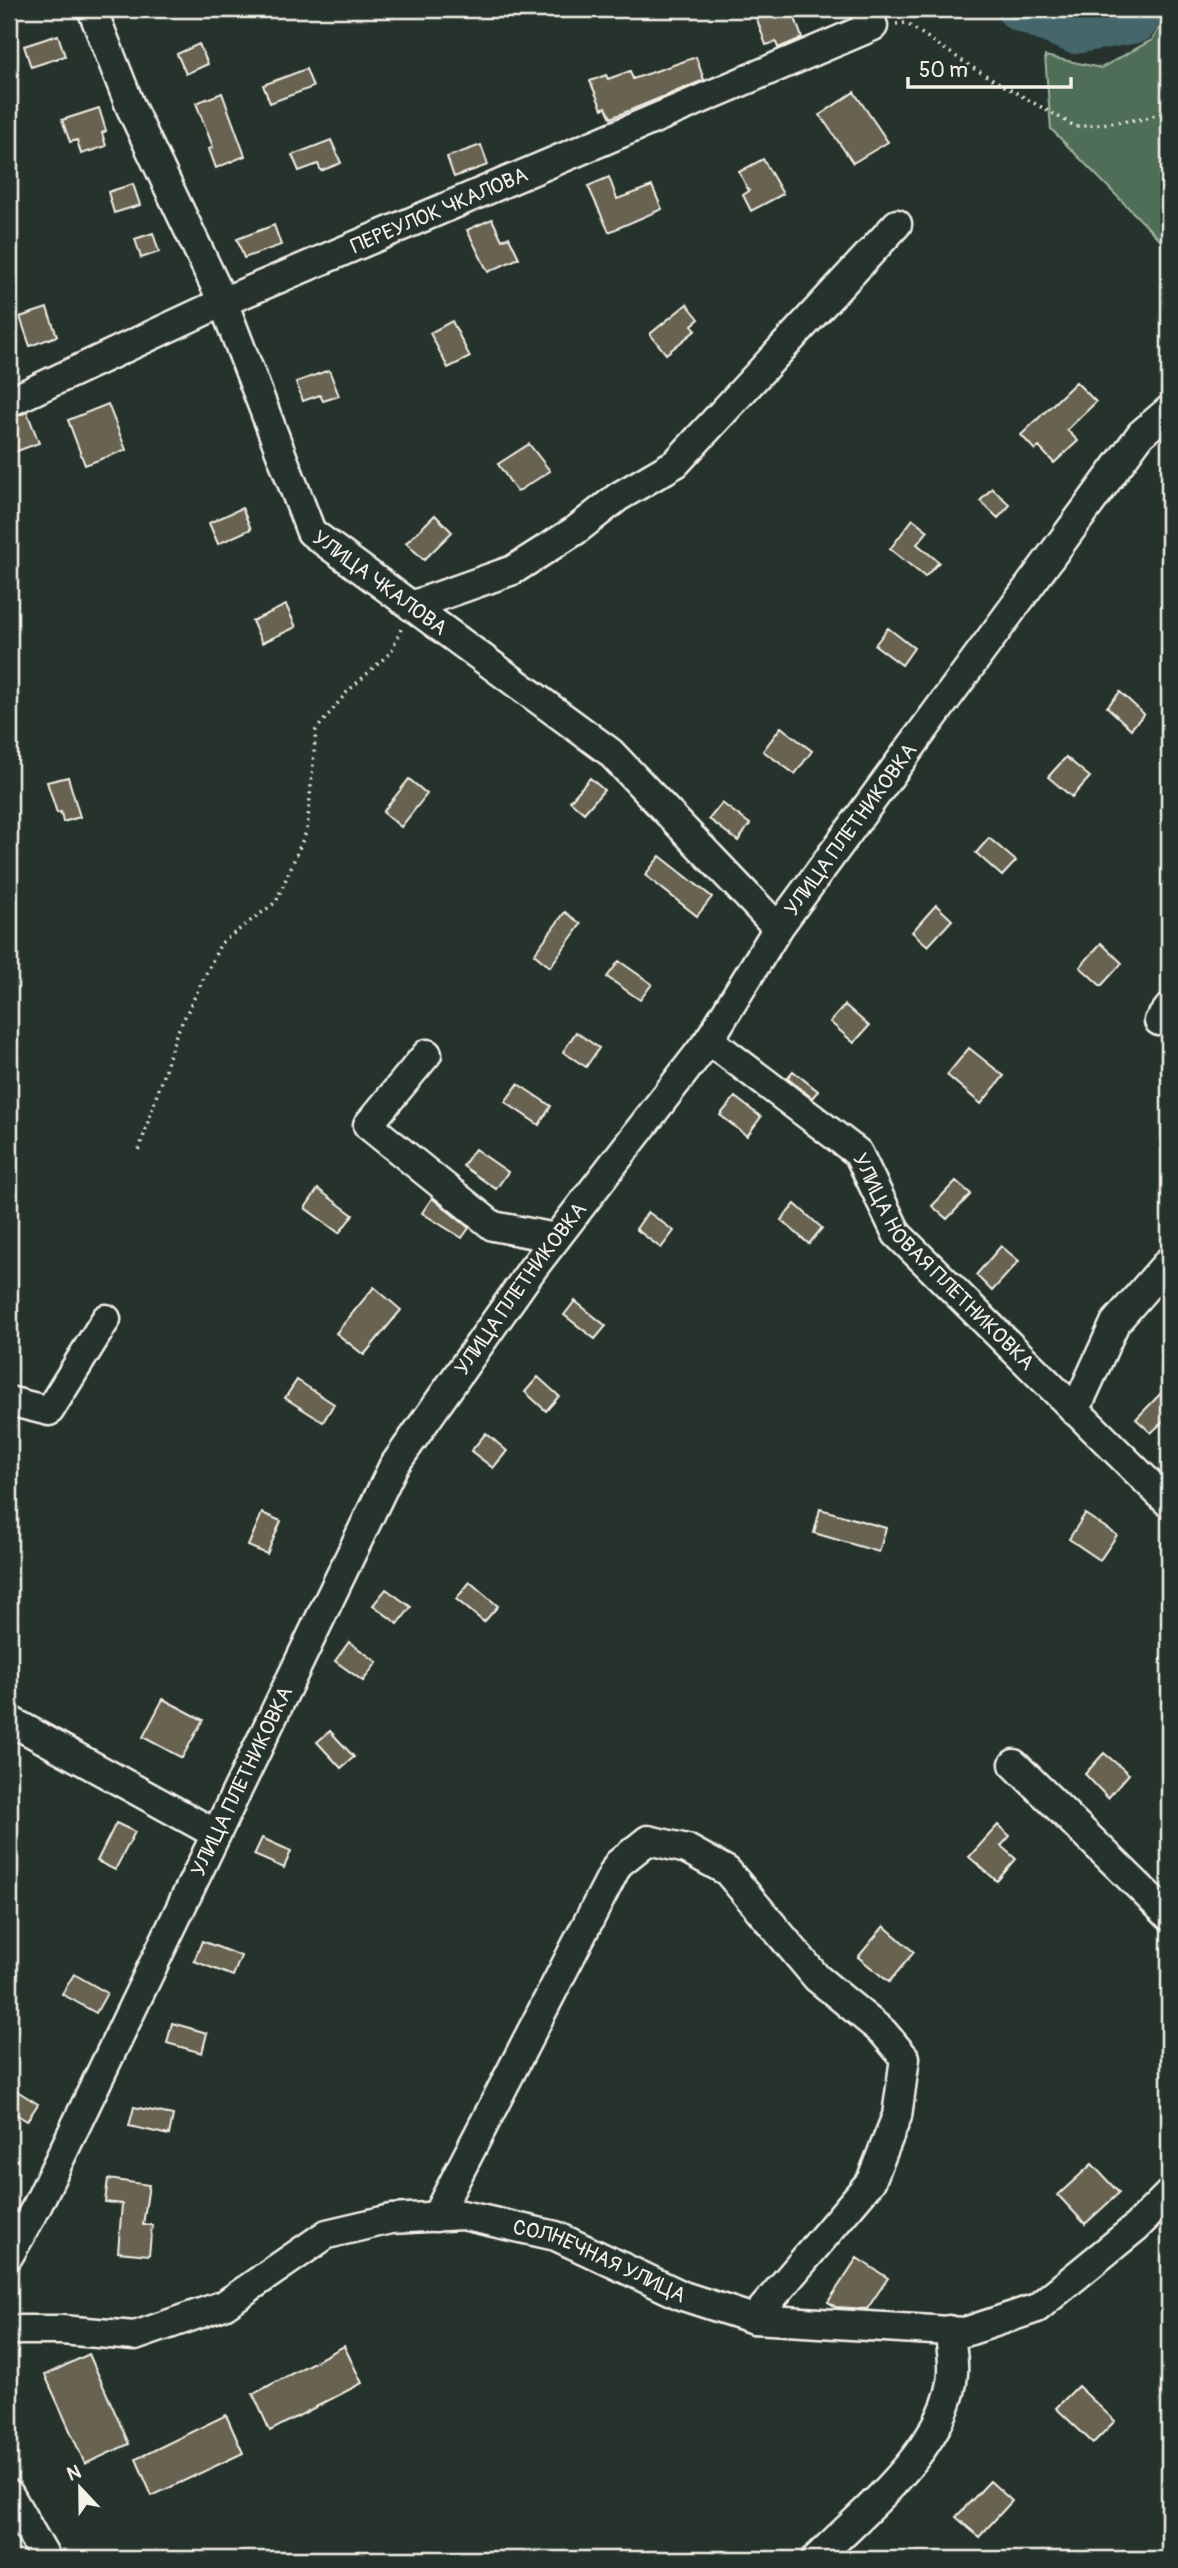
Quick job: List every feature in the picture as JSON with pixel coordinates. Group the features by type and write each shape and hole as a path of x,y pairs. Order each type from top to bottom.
{"street":[{"name":"УЛИЦА ЧКАЛОВА","path":"92,9 131,108 223,302 311,531 610,752 778,928"},
{"name":"ПЕРЕУЛОК ЧКАЛОВА","path":"9,402 223,302 868,17"},
{"path":"411,606 513,570 576,530 618,497 676,463 897,224"},
{"name":"УЛИЦА ПЛЕТНИКОВКА","path":"9,2255 37,2206 393,1467 556,1238 709,1040 778,928 1141,434 1169,410"},
{"name":"УЛИЦА НОВАЯ ПЛЕТНИКОВКА","path":"709,1040 858,1153 897,1234 1169,1503"},
{"path":"428,1054 368,1125 493,1226 556,1238"},
{"path":"1074,1411 1115,1323 1169,1261"},
{"path":"9,1401 48,1411 106,1319"},
{"path":"9,1720 216,1834"},
{"path":"1014,1764 1169,1916"},
{"path":"436,2217 618,1864 648,1840 687,1849 727,1871 817,1978 883,2032 905,2058 897,2116 872,2181 754,2319"},
{"name":"СОЛНЕЧНАЯ УЛИЦА","path":"9,2330 61,2330 135,2336 224,2305 327,2234 391,2219 462,2216 556,2236 683,2297 754,2319 965,2332 1037,2308 1135,2228 1169,2194"},
{"path":"816,2559 921,2451 944,2410 953,2374 949,2330"},
{"path":"9,2494 46,2559"}],"path":[{"path":"868,17 906,23 973,68 1076,127 1143,119 1169,111"},
{"path":"139,1150 176,1035 222,943 276,902 307,830 316,730 346,692 391,652 411,606"}],"green space":[{"path":"1169,11 1169,249 1051,129 1045,56 1101,68 1152,40"}],"building":[{"path":"770,9 792,9 802,38 778,48 776,42 766,45 755,14"},
{"path":"58,35 65,56 31,67 24,46"},
{"path":"199,44 208,64 186,74 177,54"},
{"path":"696,57 704,80 611,118 606,107 602,109 590,81 606,75 608,79 630,71 633,79"},
{"path":"306,69 313,87 270,103 263,85"},
{"path":"854,92 888,142 853,163 820,115"},
{"path":"222,93 245,156 216,168 209,149 213,147 196,103"},
{"path":"99,108 106,131 102,133 106,146 81,154 77,140 70,142 62,120"},
{"path":"331,140 341,163 321,171 318,164 299,171 292,155"},
{"path":"481,145 488,165 454,177 447,157"},
{"path":"763,159 783,194 751,211 743,195 749,191 739,172"},
{"path":"609,177 617,199 652,186 662,209 609,232 588,186"},
{"path":"133,184 140,205 114,213 108,192"},
{"path":"492,219 502,240 509,237 519,258 488,272 467,230"},
{"path":"274,225 281,245 244,258 237,239"},
{"path":"153,233 159,252 141,258 135,239"},
{"path":"687,304 699,319 692,325 696,330 666,354 650,334"},
{"path":"47,308 57,336 30,346 20,317"},
{"path":"452,321 470,357 448,368 430,333"},
{"path":"329,370 339,396 323,401 320,395 303,401 296,382"},
{"path":"1076,382 1096,402 1067,430 1078,441 1054,463 1039,447 1035,450 1021,435"},
{"path":"108,404 126,450 85,465 68,420"},
{"path":"27,412 39,443 9,454 9,419"},
{"path":"529,444 550,471 517,492 498,464"},
{"path":"992,488 1010,505 998,518 980,501"},
{"path":"242,508 251,529 218,544 209,523"},
{"path":"435,515 452,532 424,560 406,543"},
{"path":"913,519 928,531 917,544 939,562 925,577 890,549"},
{"path":"286,605 296,627 262,643 252,621"},
{"path":"888,628 914,648 902,665 875,645"},
{"path":"1120,692 1144,714 1131,729 1107,707"},
{"path":"781,727 812,751 795,774 763,751"},
{"path":"1066,757 1090,777 1072,797 1048,777"},
{"path":"68,777 80,817 63,822 61,812 57,813 47,782"},
{"path":"590,778 604,790 584,813 570,801"},
{"path":"409,779 427,794 401,827 383,812"},
{"path":"722,803 750,824 738,841 709,819"},
{"path":"989,838 1016,861 1002,876 976,853"},
{"path":"660,856 712,897 697,916 645,875"},
{"path":"936,905 952,920 928,946 912,932"},
{"path":"565,912 581,924 550,967 534,954"},
{"path":"1101,943 1122,963 1101,986 1080,967"},
{"path":"619,961 652,984 640,1000 607,977"},
{"path":"845,1005 869,1026 854,1043 830,1022"},
{"path":"576,1032 599,1048 586,1067 563,1052"},
{"path":"969,1048 1004,1076 981,1104 947,1075"},
{"path":"793,1071 818,1091 812,1098 787,1078"},
{"path":"518,1084 551,1106 539,1125 505,1102"},
{"path":"735,1097 761,1117 747,1136 720,1115"},
{"path":"475,1149 508,1172 496,1189 463,1166"},
{"path":"956,1181 971,1194 947,1219 932,1206"},
{"path":"318,1189 353,1215 339,1233 305,1208"},
{"path":"432,1198 469,1228 462,1238 422,1213"},
{"path":"795,1204 822,1228 809,1244 781,1220"},
{"path":"648,1212 674,1231 661,1248 636,1229"},
{"path":"1001,1246 1019,1261 992,1291 976,1275"},
{"path":"374,1287 401,1310 364,1355 336,1333"},
{"path":"575,1301 606,1326 595,1339 564,1315"},
{"path":"538,1377 559,1396 546,1411 525,1392"},
{"path":"297,1380 334,1404 323,1422 285,1398"},
{"path":"1169,1385 1169,1416 1151,1433 1136,1419"},
{"path":"486,1433 507,1451 493,1468 471,1451"},
{"path":"820,1509 886,1528 879,1552 814,1533"},
{"path":"262,1513 281,1521 267,1554 248,1546"},
{"path":"1085,1514 1117,1535 1100,1560 1069,1539"},
{"path":"470,1582 498,1606 484,1622 456,1599"},
{"path":"386,1589 411,1607 398,1624 373,1605"},
{"path":"349,1642 377,1662 363,1681 335,1661"},
{"path":"163,1699 203,1720 182,1758 143,1737"},
{"path":"330,1731 354,1757 341,1768 317,1742"},
{"path":"1104,1753 1129,1774 1108,1798 1085,1774"},
{"path":"116,1823 135,1832 115,1870 97,1861"},
{"path":"998,1825 1010,1836 1001,1846 1016,1859 997,1881 969,1857"},
{"path":"262,1838 291,1851 284,1868 254,1855"},
{"path":"884,1926 914,1952 889,1982 858,1957"},
{"path":"202,1941 241,1956 233,1976 194,1961"},
{"path":"74,1974 107,1993 96,2013 62,1994"},
{"path":"172,2023 207,2033 202,2053 167,2043"},
{"path":"9,2086 38,2104 27,2121 9,2110"},
{"path":"134,2107 173,2115 169,2135 129,2126"},
{"path":"1092,2164 1119,2193 1085,2224 1058,2195"},
{"path":"108,2179 149,2185 143,2225 152,2225 149,2255 118,2252 122,2204 105,2202"},
{"path":"857,2258 888,2278 867,2309 836,2307 828,2302"},
{"path":"344,2346 362,2383 270,2431 253,2394"},
{"path":"89,2354 129,2444 85,2464 45,2375"},
{"path":"1078,2386 1115,2421 1093,2443 1056,2408"},
{"path":"226,2415 243,2453 152,2496 136,2459"},
{"path":"990,2481 1012,2501 979,2537 956,2517"}],"waterway":[{"path":"1015,9 1074,35 1137,24 1147,9"}]}
